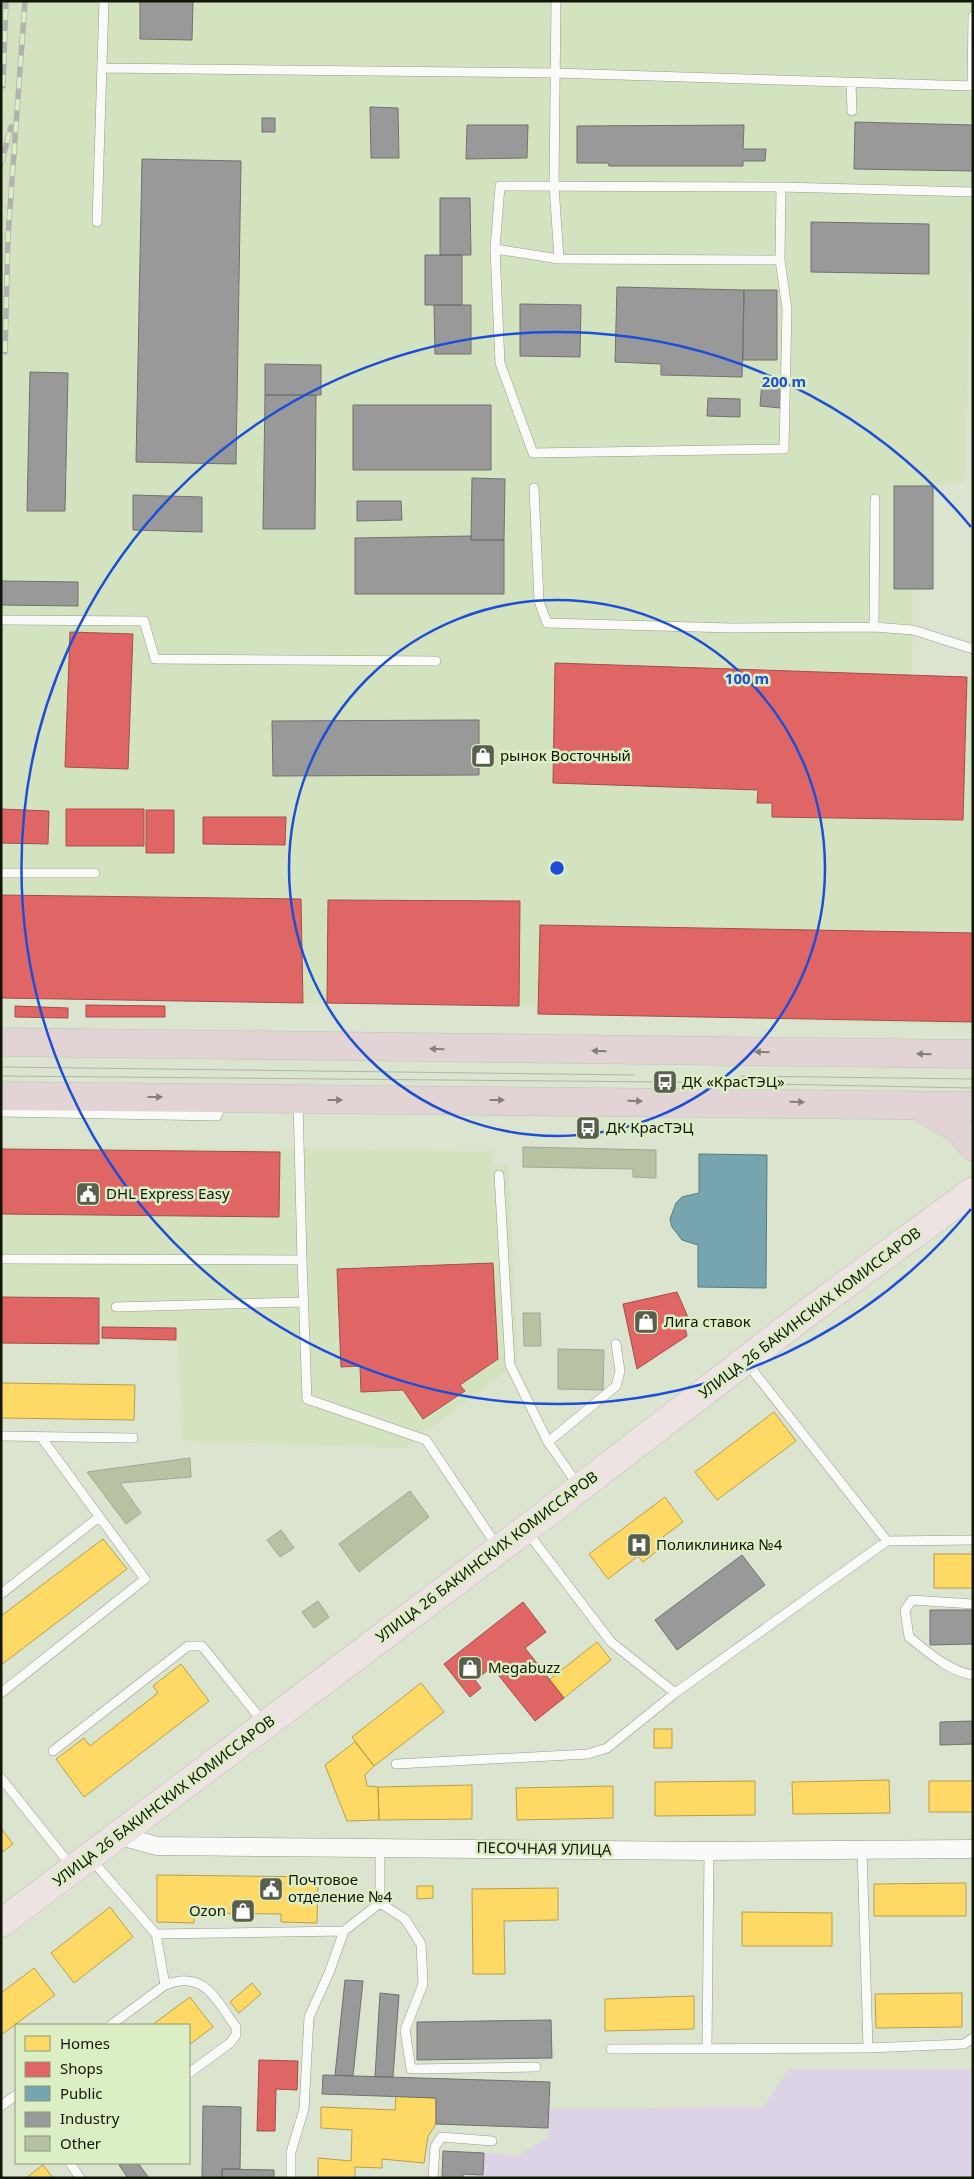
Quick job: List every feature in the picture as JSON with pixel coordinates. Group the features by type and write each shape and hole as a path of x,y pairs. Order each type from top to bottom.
{"highway":[{"path":"1,1042 973,1054"},
{"path":"1,1096 973,1106"},
{"path":"914,1104 960,1130 973,1147"}],"main road":[{"name":"УЛИЦА 26 БАКИНСКИХ КОМИССАРОВ","path":"1,1923 499,1549 745,1360 973,1191"}],"street":[{"name":"ПЕСОЧНАЯ УЛИЦА","path":"117,1835 157,1846 709,1851 973,1849"}],"lane":[{"path":"97,222 104,1"},
{"path":"556,1 554,186 559,259"},
{"path":"103,68 555,73 972,86 973,16"},
{"path":"851,82 852,111"},
{"path":"781,187 780,260 787,309 784,449 533,453 500,363 495,249 500,186 781,187 973,192"},
{"path":"495,249 559,259 780,260"},
{"path":"534,488 539,601 547,623 732,628 874,627 913,630 973,649"},
{"path":"874,627 876,499"},
{"path":"1,620 144,621 155,659 436,661"},
{"path":"1,873 95,873"},
{"path":"1,1112 217,1116 223,1098"},
{"path":"298,1100 307,1399 426,1440 499,1549"},
{"path":"499,1175 510,1365 548,1442 579,1488"},
{"path":"1,1259 302,1260"},
{"path":"116,1307 303,1302"},
{"path":"548,1442 616,1386 620,1371 616,1344"},
{"path":"745,1360 887,1541"},
{"path":"1,1436 133,1438"},
{"path":"1,1693 145,1580 41,1437"},
{"path":"1,1594 100,1518"},
{"path":"525,1529 611,1642 675,1693"},
{"path":"396,1764 588,1754 607,1748 675,1693 887,1541 973,1540"},
{"path":"973,1604 912,1600 905,1610 909,1637 933,1656 954,1669 961,1673 973,1675"},
{"path":"53,1750 188,1646 202,1646 264,1724"},
{"path":"3,1782 81,1863 156,1934 165,1985"},
{"path":"380,1848 380,1903"},
{"path":"862,1849 868,2048"},
{"path":"707,2049 709,1851"},
{"path":"291,2178 292,2152 304,2109 309,2017 329,1973 344,1931 380,1903"},
{"path":"380,1903 405,1919 421,1944 423,1984 405,2030 411,2069 536,2067"},
{"path":"156,1934 344,1931"},
{"path":"112,2024 165,1985 178,1980 195,1980 200,1983 206,1987 236,2027 236,2035 230,2043 190,2072"},
{"path":"611,2049 868,2048 964,2044 973,2038"},
{"path":"1,2106 15,2096"},
{"path":"433,2178 435,2147 441,2137 492,2140"},
{"path":"71,2164 80,2178"}],"shaded area":[{"path":"1,1 973,1 973,191 965,481 933,486 933,589 913,590 912,675 973,677 973,1025 538,1014 538,1007 1,998"},
{"path":"1,1147 493,1151 493,1164 508,1164 518,1363 405,1448 182,1441 178,1342 1,1338"},
{"path":"789,2069 973,2069 973,2178 463,2178 463,2174 483,2175 484,2153 519,2156 548,2137 549,2109 763,2107"}],"building: Homes":[{"path":"1,1383 135,1385 134,1420 1,1418"},
{"path":"774,1412 796,1441 717,1500 695,1472"},
{"path":"665,1497 683,1522 663,1537 667,1543 643,1562 638,1556 608,1579 589,1554"},
{"path":"103,1539 127,1569 1,1665 1,1616"},
{"path":"934,1554 973,1554 973,1588 934,1588"},
{"path":"597,1642 611,1660 564,1698 549,1680"},
{"path":"181,1664 209,1701 84,1797 56,1759 84,1738 90,1746 158,1693 153,1686"},
{"path":"421,1683 444,1712 374,1766 352,1737"},
{"path":"654,1729 672,1729 672,1748 654,1748"},
{"path":"355,1742 374,1766 365,1775 367,1786 378,1787 379,1820 347,1821 325,1765"},
{"path":"889,1780 890,1813 793,1814 792,1782"},
{"path":"755,1781 755,1815 655,1816 655,1782"},
{"path":"929,1781 973,1781 973,1812 929,1812"},
{"path":"472,1785 472,1819 379,1820 378,1787"},
{"path":"613,1786 613,1818 517,1820 516,1788"},
{"path":"1,1828 13,1844 1,1853"},
{"path":"157,1875 318,1877 317,1923 281,1922 281,1914 194,1913 194,1923 157,1922"},
{"path":"966,1883 966,1916 874,1916 874,1884"},
{"path":"417,1886 433,1886 433,1898 417,1899"},
{"path":"558,1888 558,1920 504,1921 505,1974 473,1974 472,1889"},
{"path":"110,1907 133,1937 74,1983 51,1953"},
{"path":"742,1912 832,1913 832,1946 742,1946"},
{"path":"34,1968 55,1995 1,2035 1,1993"},
{"path":"252,1983 261,1994 239,2013 230,2002"},
{"path":"962,1993 962,2027 876,2028 875,1994"},
{"path":"694,1996 694,2029 605,2031 605,1999"},
{"path":"190,1997 213,2027 190,2044 190,2024 153,2024"},
{"path":"396,2096 436,2098 436,2124 428,2136 424,2163 382,2159 382,2168 355,2167 355,2178 318,2178 318,2158 351,2161 352,2130 321,2128 321,2107 395,2110"},
{"path":"43,2165 53,2178 26,2178"}],"building: Shops":[{"path":"70,632 133,634 128,769 65,767"},
{"path":"555,663 967,677 963,820 772,817 772,803 757,803 758,790 553,783"},
{"path":"1,809 49,811 48,844 1,843"},
{"path":"66,809 144,809 144,846 66,846"},
{"path":"146,810 174,810 174,853 146,853"},
{"path":"203,817 286,817 285,845 203,844"},
{"path":"1,895 301,899 303,1003 1,998"},
{"path":"328,900 520,901 519,1006 327,1003"},
{"path":"540,925 973,933 973,1022 538,1014"},
{"path":"86,1005 165,1006 165,1017 86,1017"},
{"path":"15,1006 68,1008 68,1018 15,1017"},
{"path":"1,1149 280,1152 279,1217 1,1214"},
{"path":"493,1263 498,1359 460,1385 465,1391 423,1419 403,1390 361,1392 360,1366 341,1367 337,1269"},
{"path":"677,1292 690,1322 684,1323 687,1336 637,1369 623,1304"},
{"path":"2,1297 99,1298 99,1344 1,1343"},
{"path":"102,1327 176,1328 176,1340 102,1338"},
{"path":"523,1602 546,1632 525,1648 564,1698 535,1721 492,1667 475,1680 481,1688 470,1697 444,1664"},
{"path":"259,2060 298,2061 297,2090 276,2089 275,2131 257,2131"}],"building: Public":[{"path":"699,1154 767,1155 766,1288 698,1287 698,1245 682,1240 672,1227 670,1219 676,1203 682,1197 699,1193"}],"building: Industry":[{"path":"140,1 193,1 192,40 140,39"},
{"path":"370,107 398,108 399,158 371,158"},
{"path":"262,118 275,118 275,132 262,132"},
{"path":"855,122 973,125 973,171 854,169"},
{"path":"467,125 528,125 527,158 466,159"},
{"path":"744,125 743,149 766,149 765,161 743,161 743,166 609,166 608,163 577,163 577,126"},
{"path":"142,159 241,161 236,464 136,462"},
{"path":"440,198 470,198 471,255 440,255"},
{"path":"811,222 929,224 929,274 811,272"},
{"path":"425,255 462,255 462,305 425,305"},
{"path":"617,287 744,290 742,377 661,375 661,364 615,362"},
{"path":"744,290 777,290 777,360 743,360"},
{"path":"520,304 581,305 580,357 520,356"},
{"path":"434,305 471,305 471,354 435,354"},
{"path":"265,364 321,365 321,395 265,395"},
{"path":"30,372 68,373 65,511 27,511"},
{"path":"762,381 782,383 780,408 760,406"},
{"path":"265,395 316,395 315,529 263,529"},
{"path":"708,398 740,399 740,417 707,416"},
{"path":"353,405 491,405 491,470 353,470"},
{"path":"472,478 505,479 504,540 471,540"},
{"path":"894,486 933,486 933,589 894,589"},
{"path":"133,495 202,497 202,532 133,530"},
{"path":"357,501 401,501 402,520 357,521"},
{"path":"471,536 471,540 504,540 504,594 355,594 355,538"},
{"path":"1,581 78,582 78,606 1,605"},
{"path":"479,720 479,775 273,776 272,721"},
{"path":"742,1555 765,1585 677,1650 655,1620"},
{"path":"930,1610 973,1610 973,1644 930,1645"},
{"path":"973,1721 973,1744 940,1745 940,1722"},
{"path":"345,1980 363,1981 353,2076 335,2075"},
{"path":"380,1993 399,1995 393,2077 375,2077"},
{"path":"551,2020 552,2058 417,2060 417,2022"},
{"path":"323,2075 550,2082 548,2128 436,2124 436,2098 322,2094"},
{"path":"203,2106 241,2107 240,2169 222,2169 222,2178 202,2178"},
{"path":"443,2151 484,2153 483,2175 463,2174 463,2178 442,2178"},
{"path":"139,2164 149,2178 128,2178 119,2165"},
{"path":"222,2169 274,2170 274,2178 222,2178"}],"building: Other":[{"path":"523,1147 656,1150 656,1178 633,1177 633,1169 523,1167"},
{"path":"523,1313 540,1313 541,1346 524,1346"},
{"path":"558,1349 604,1350 603,1390 558,1389"},
{"path":"190,1458 191,1477 120,1483 141,1513 126,1524 87,1472"},
{"path":"410,1491 429,1517 359,1572 339,1544"},
{"path":"281,1530 294,1548 280,1557 267,1540"},
{"path":"318,1601 329,1617 314,1628 302,1612"}],"tram line":[{"path":"1,1067 634,1075"},
{"path":"1,1076 665,1082 973,1088"},
{"path":"741,1076 973,1079"}],"railway":[{"path":"3,86 6,1"},
{"path":"5,352 8,236 25,1"},
{"path":"1,164 11,127"}],"place":[{"name":"рынок Восточный","path":"483,756"},
{"name":"ДК «КрасТЭЦ»","path":"665,1082"},
{"name":"ДК КрасТЭЦ","path":"588,1128"},
{"name":"DHL Express Easy","path":"88,1194"},
{"name":"Лига ставок","path":"646,1322"},
{"name":"Поликлиника №4","path":"639,1545"},
{"name":"Megabuzz","path":"470,1668"},
{"name":"Почтовое отделение №4","path":"271,1889"},
{"name":"Ozon","path":"243,1911"}]}
